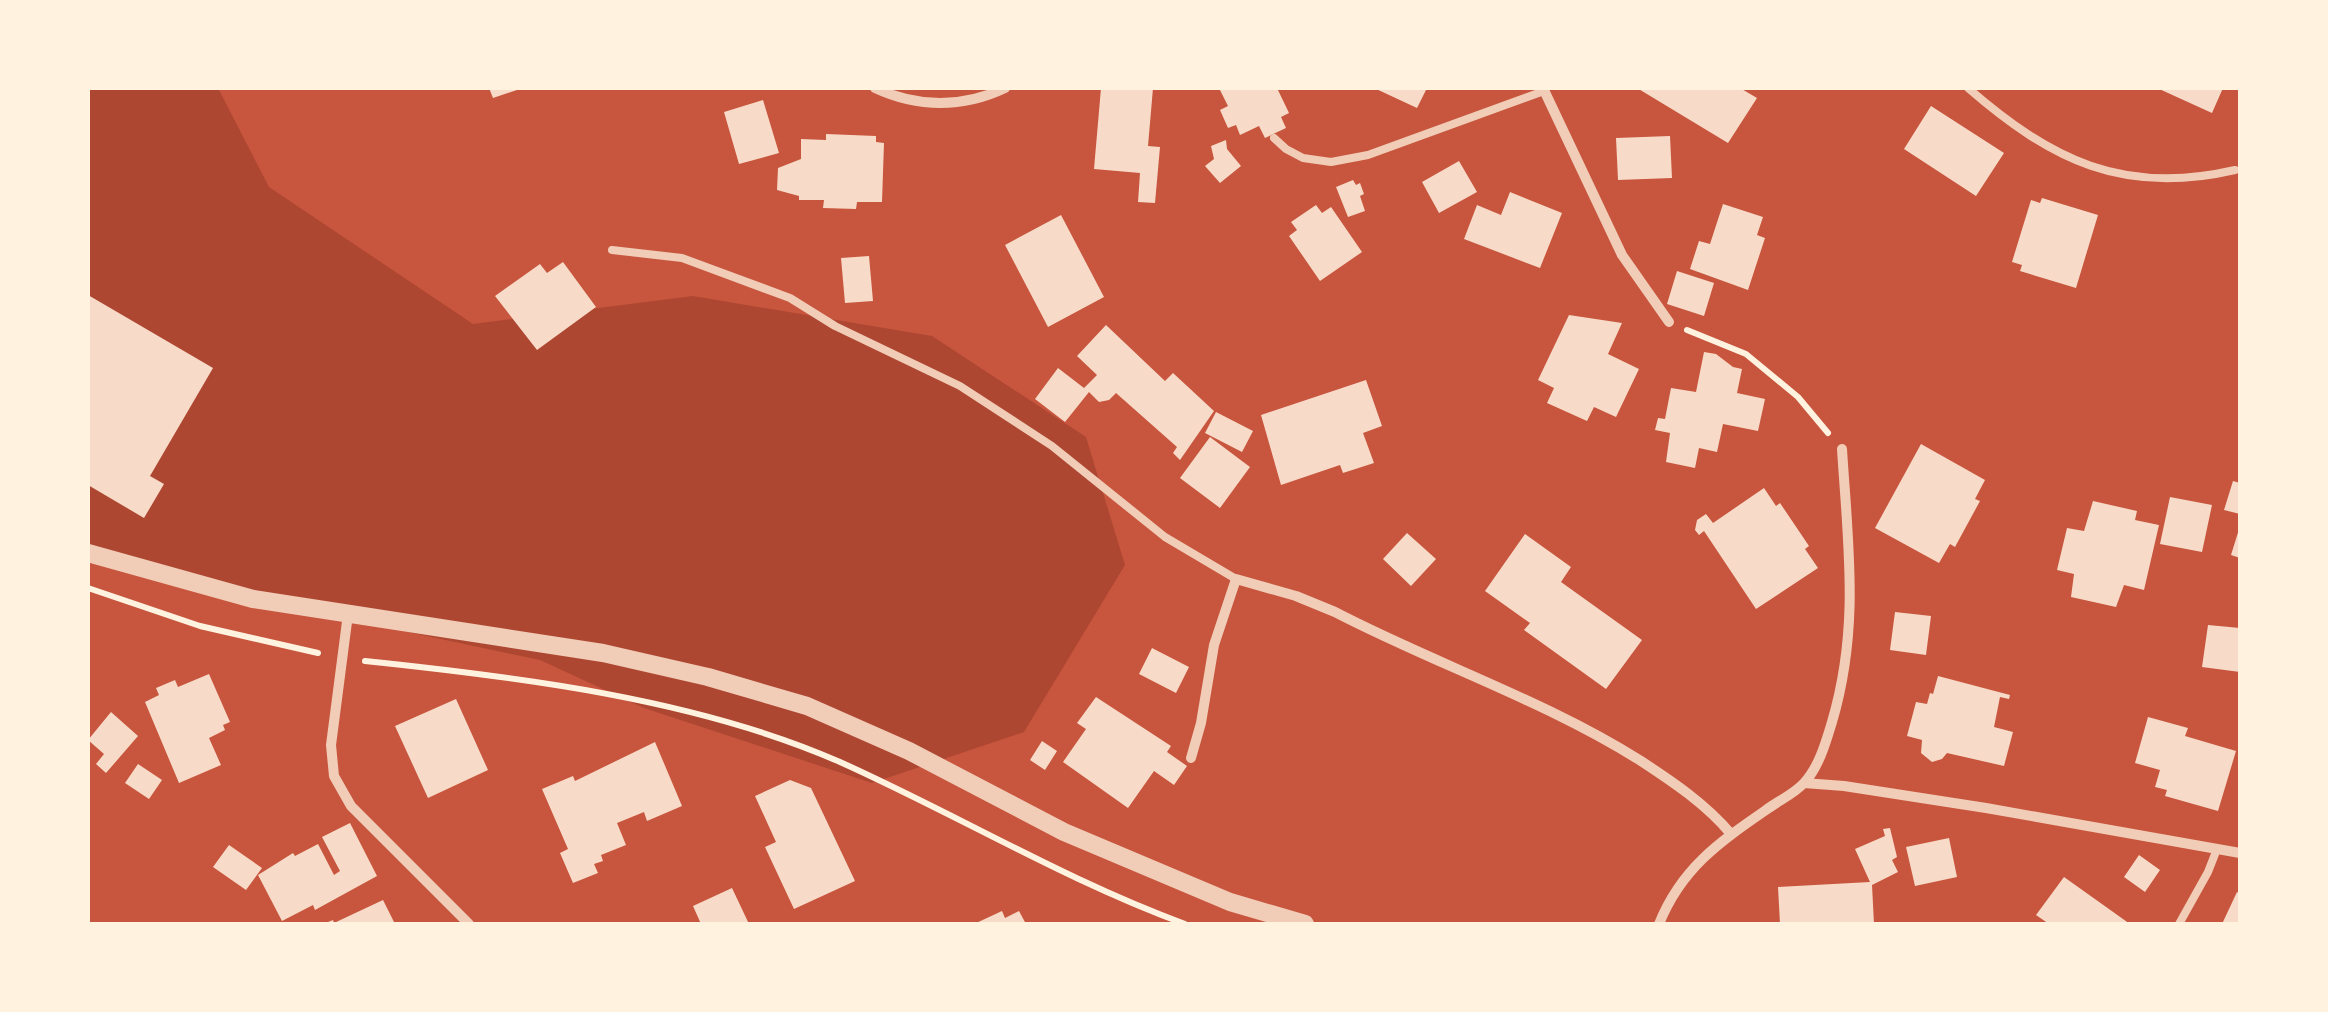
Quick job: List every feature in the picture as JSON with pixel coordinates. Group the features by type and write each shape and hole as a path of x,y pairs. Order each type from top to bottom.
{"street":[{"path":"876,88 914,102 946,104 984,98 1006,88"},
{"path":"1543,89 1622,255 1670,322"},
{"path":"1659,924 1669,900 1693,866 1804,783 1824,750 1847,660 1852,606 1842,449"},
{"path":"88,553 207,588 603,653 708,677 807,706 909,750 1064,832 1230,902 1305,924"},
{"path":"1191,758 1214,645 1236,579 1335,612 1567,718 1677,785 1731,834"},
{"path":"348,614 331,745 334,776 351,806 469,924"},
{"path":"1804,783 2240,852"}],"lane":[{"path":"1968,88 2001,117 2064,156 2157,181 2194,179 2235,170"},
{"path":"1274,138 1303,158 1331,162 1386,149 1543,89"},
{"path":"612,250 682,258 790,298 835,326 960,386 1052,446 1165,537 1236,579"},
{"path":"2179,924 2218,849"}],"path":[{"path":"1670,322 1746,354 1798,396 1842,449"},
{"path":"88,588 200,626 342,659 506,679 682,710 730,724 838,762 1057,870 1185,924"}],"shaded area":[{"path":"88,88 218,88 269,187 473,324 693,296 932,336 1086,437 1125,565 1024,732 872,783 644,708 540,660 300,609 88,555"}],"building":[{"path":"489,88 523,88 493,98"},
{"path":"1101,88 1153,88 1148,146 1160,147 1155,203 1138,202 1140,173 1094,169"},
{"path":"1219,88 1277,88 1289,113 1281,117 1286,128 1265,138 1259,126 1240,135 1236,125 1228,128 1220,110 1228,106"},
{"path":"1374,88 1427,88 1417,108"},
{"path":"1637,88 1740,88 1757,98 1728,143"},
{"path":"2157,88 2223,88 2212,113"},
{"path":"763,100 779,153 739,164 724,112"},
{"path":"1931,106 2004,153 1976,196 1904,149"},
{"path":"826,134 876,136 876,142 884,143 882,202 857,202 856,209 823,208 824,200 799,200 799,196 777,190 778,168 801,159 801,139 826,140"},
{"path":"1670,136 1672,178 1618,180 1616,138"},
{"path":"1226,140 1227,149 1241,166 1220,183 1205,166 1214,159 1211,146"},
{"path":"1459,161 1477,192 1439,213 1422,182"},
{"path":"1353,180 1356,185 1360,183 1365,211 1348,217 1336,187"},
{"path":"1510,192 1562,213 1540,268 1464,239 1477,205 1501,215"},
{"path":"2042,198 2098,215 2076,288 2020,271 2022,265 2012,262 2031,200 2040,203"},
{"path":"1723,204 1763,217 1757,235 1765,238 1748,290 1690,269 1699,241 1710,244"},
{"path":"1316,205 1322,213 1331,207 1362,252 1320,281 1289,236 1297,230 1291,222"},
{"path":"1061,215 1104,297 1048,327 1005,245"},
{"path":"869,256 873,301 845,303 841,258"},
{"path":"563,262 596,307 537,350 495,296 540,264 547,273"},
{"path":"1677,271 1714,283 1704,316 1667,304"},
{"path":"88,295 213,368 150,476 164,484 144,518 88,485"},
{"path":"1569,315 1622,323 1608,354 1639,369 1616,417 1594,407 1587,421 1547,403 1554,388 1538,380"},
{"path":"1106,325 1165,381 1173,373 1214,411 1180,460 1173,453 1177,447 1116,393 1099,402 1089,392 1065,422 1035,399 1058,368 1084,388 1097,375 1077,356"},
{"path":"1704,352 1716,354 1742,369 1737,393 1765,399 1758,431 1723,424 1717,452 1699,448 1695,468 1666,462 1670,433 1655,430 1658,418 1665,419 1671,388 1696,392"},
{"path":"1366,380 1382,426 1363,433 1374,463 1343,473 1340,465 1281,485 1261,415"},
{"path":"1216,412 1253,431 1242,452 1205,433"},
{"path":"1210,437 1250,467 1220,508 1180,478"},
{"path":"1921,444 1985,480 1975,499 1980,501 1955,547 1950,544 1939,563 1875,528"},
{"path":"2233,481 2240,483 2240,514 2224,510"},
{"path":"1764,488 1776,506 1780,503 1809,546 1805,549 1818,568 1756,609 1704,531 1699,535 1695,530 1697,520 1706,514 1713,523"},
{"path":"2170,497 2212,505 2202,552 2160,544"},
{"path":"2093,501 2137,511 2135,520 2159,525 2144,590 2124,585 2116,607 2071,597 2074,574 2057,570 2067,528 2084,531"},
{"path":"2240,526 2240,558 2231,555"},
{"path":"1407,533 1436,559 1411,586 1383,559"},
{"path":"1525,534 1571,567 1561,582 1642,640 1606,689 1524,630 1530,623 1485,591"},
{"path":"1895,612 1931,616 1926,655 1890,650"},
{"path":"2208,625 2240,628 2240,672 2202,667"},
{"path":"1152,648 1189,667 1176,693 1139,674"},
{"path":"209,674 230,722 223,725 225,730 209,738 221,765 179,783 145,702 159,695 156,688 175,680 178,687"},
{"path":"1938,676 2010,695 2009,699 2000,697 1994,727 2013,732 2004,766 1947,753 1932,762 1921,753 1922,740 1907,736 1916,702 1927,704"},
{"path":"1096,697 1171,746 1167,752 1187,766 1174,785 1154,771 1128,808 1063,762 1086,729 1077,723"},
{"path":"456,699 488,770 428,798 395,726"},
{"path":"111,712 138,736 106,773 96,764 104,754 88,740"},
{"path":"2148,717 2188,728 2185,736 2236,751 2218,811 2165,796 2167,790 2155,787 2160,770 2135,763"},
{"path":"1042,741 1057,751 1045,770 1030,760"},
{"path":"655,742 682,806 647,821 644,812 617,823 626,845 601,855 603,861 594,864 598,873 573,883 560,853 568,849 542,789 573,776 575,781"},
{"path":"138,764 162,780 149,799 125,783"},
{"path":"790,780 811,788 855,881 794,909 765,847 776,842 755,796"},
{"path":"350,823 377,876 315,910 313,905 282,921 258,875 293,853 295,856 318,844 334,875 340,871 322,837"},
{"path":"1890,828 1897,857 1892,860 1898,872 1872,885 1874,924 1780,924 1778,887 1870,882 1855,849 1885,836 1883,829"},
{"path":"1949,838 1957,877 1915,886 1906,847"},
{"path":"229,845 262,868 246,890 213,867"},
{"path":"2139,855 2160,870 2145,892 2124,877"},
{"path":"2064,877 2130,924 2049,924 2036,915"},
{"path":"732,888 749,924 701,924 693,906"},
{"path":"2237,892 2240,924 2222,924"},
{"path":"383,900 395,924 323,924 333,920 334,923"},
{"path":"1002,911 1005,918 1019,911 1026,924 974,924"}]}
